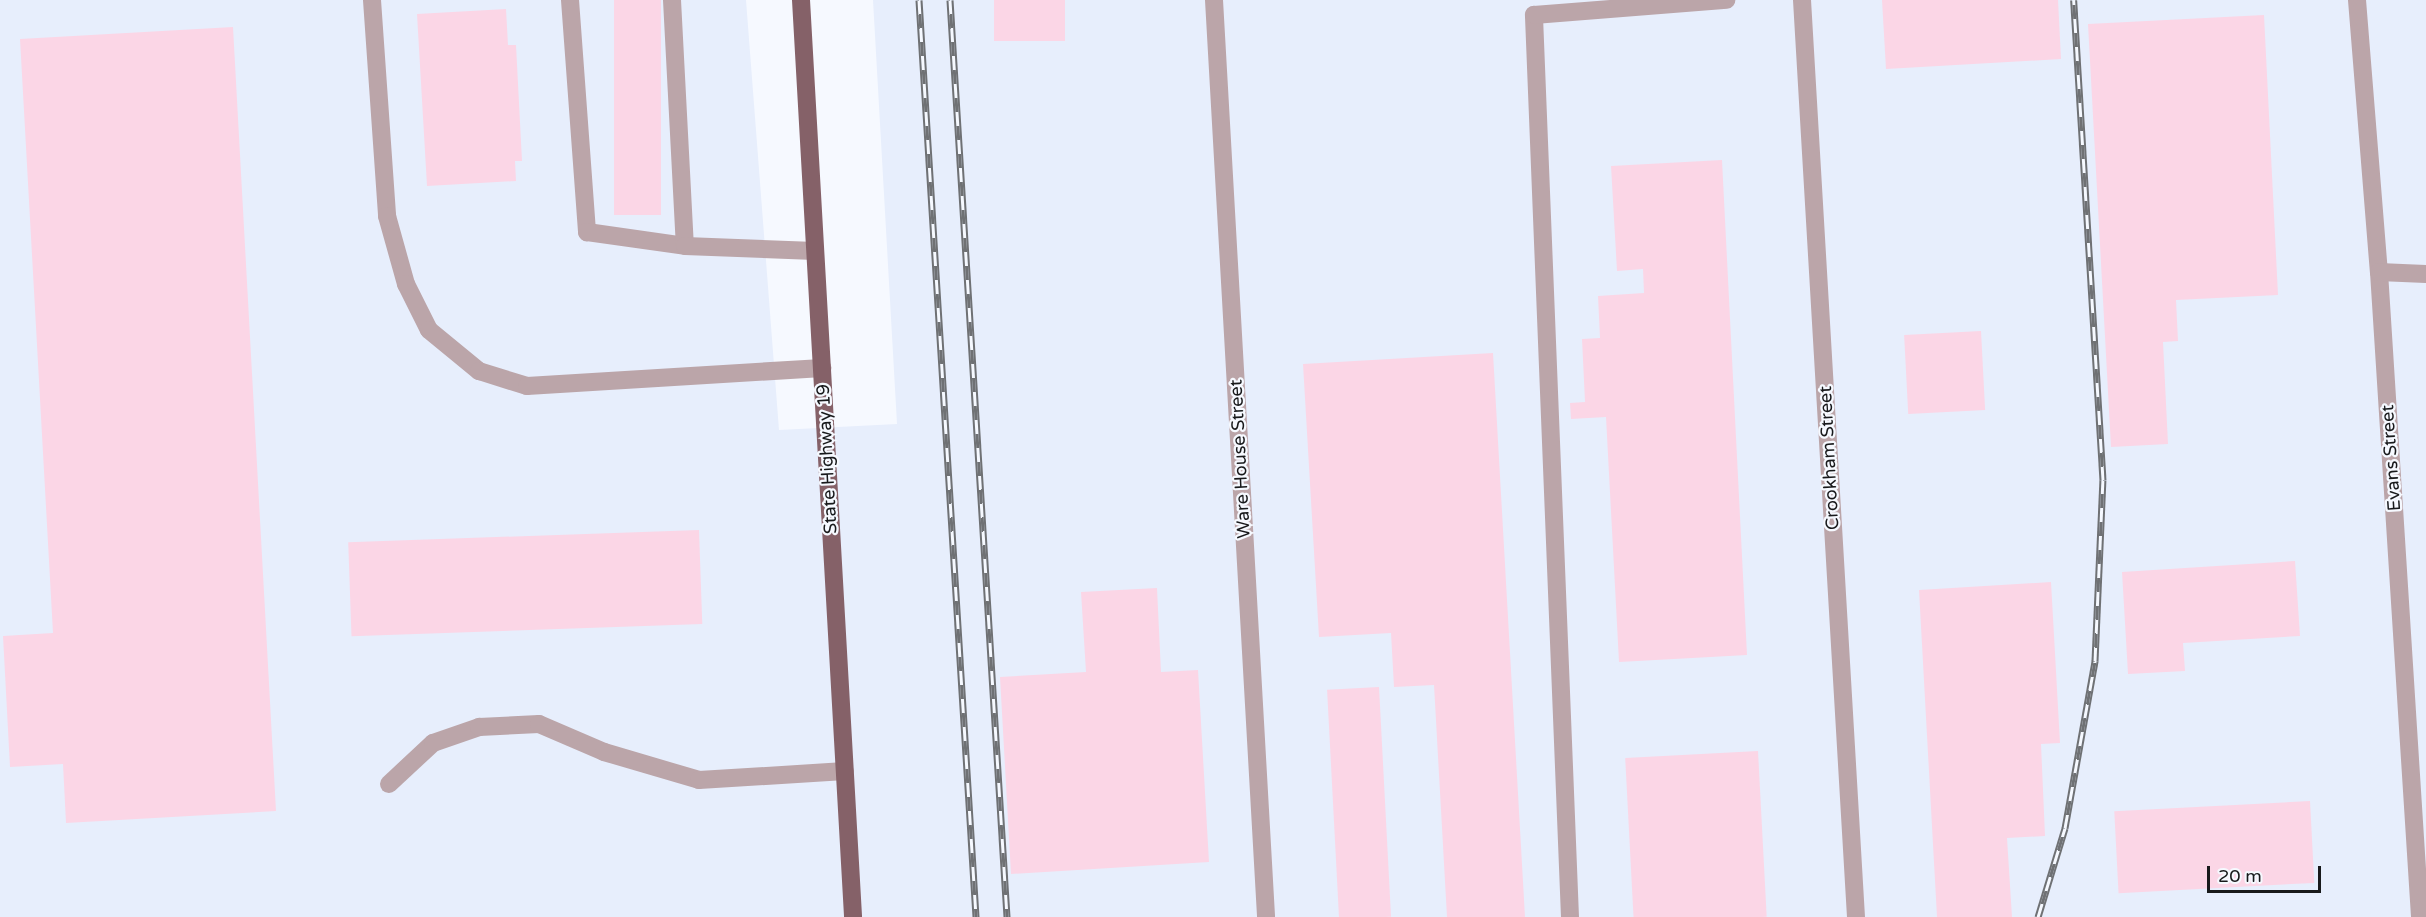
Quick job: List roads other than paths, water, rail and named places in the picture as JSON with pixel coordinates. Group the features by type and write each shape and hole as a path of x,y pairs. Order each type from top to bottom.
{"main road":[{"name":"State Highway 19","path":"801,0 853,917"}],"street":[{"path":"372,0 387,216 406,284 429,330 478,371 527,386 822,368"},
{"path":"570,0 587,232 685,246 815,251"},
{"path":"672,0 685,246"},
{"name":"Ware House Street","path":"1214,0 1266,917"},
{"path":"1570,917 1534,15 1726,0"},
{"name":"Crookham Street","path":"1802,0 1856,917"},
{"name":"Evans Street","path":"2357,0 2379,272 2420,917"},
{"path":"2379,272 2426,274"},
{"path":"389,784 433,743 479,727 539,724 604,752 699,780 845,771"}],"railway":[{"path":"919,0 976,917"},
{"path":"950,0 1007,917"},
{"path":"2038,917 2065,828 2095,661 2103,480 2074,0"}]}
